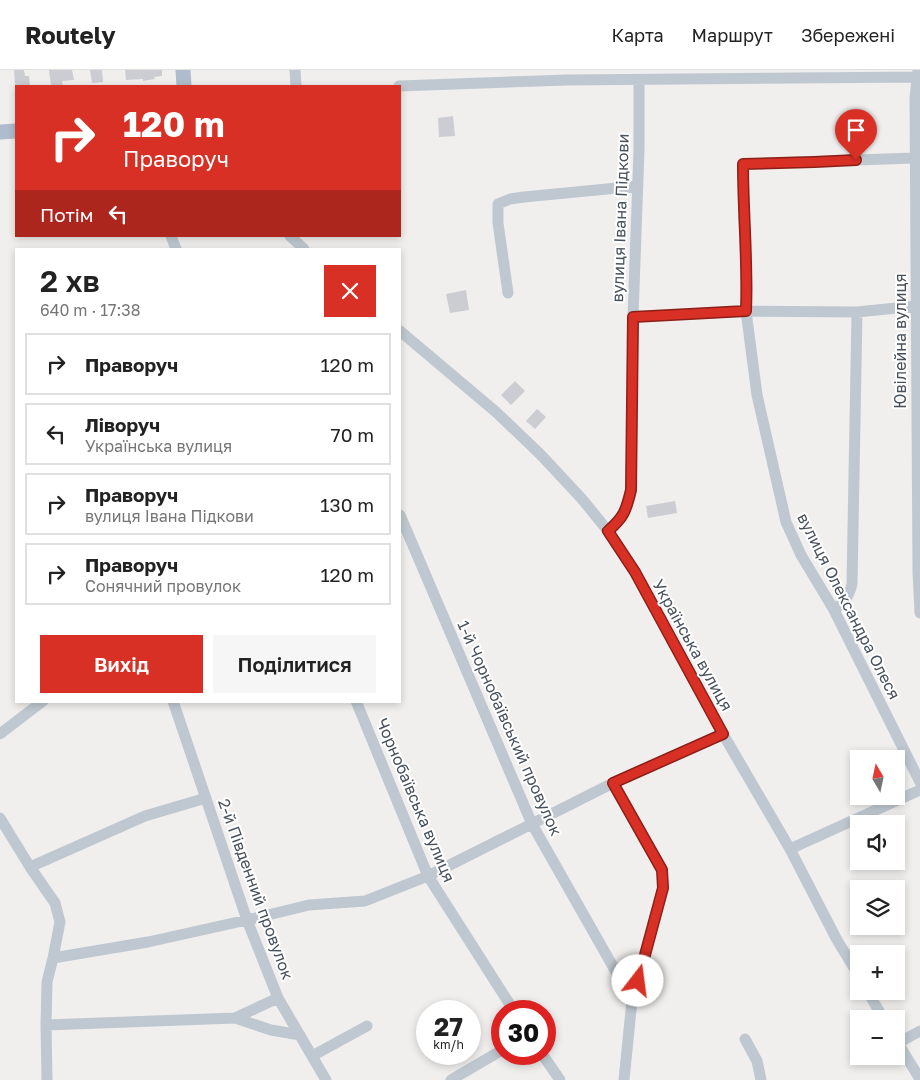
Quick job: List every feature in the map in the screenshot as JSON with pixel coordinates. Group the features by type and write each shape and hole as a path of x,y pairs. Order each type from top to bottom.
{"main road":[{"path":"183,70 184,85"},
{"path":"0,132 15,131"}],"street":[{"path":"295,70 296,85"},
{"path":"401,86 639,80 660,75 918,75"},
{"name":"Ювілейна вулиця","path":"918,75 915,98 915,158 920,613"},
{"name":"вулиця Івана Підкови","path":"608,531 619,521 627,507 631,490 639,80"},
{"name":"вулиця Олександра Олеся","path":"915,158 743,164 746,311 757,395 786,522 801,555 834,610 920,782"},
{"path":"508,293 498,223 498,204 510,199 524,197 638,186"},
{"path":"291,237 303,248"},
{"path":"633,317 746,311 857,312 916,306"},
{"path":"834,610 850,594 852,584 857,312"},
{"name":"Українська вулиця","path":"402,337 496,412 541,455 582,499 608,531 635,572 723,734 790,849 850,961"},
{"name":"1-й Чорнобаївський провулок","path":"401,517 532,824 632,1000"},
{"path":"0,734 40,703"},
{"name":"2-й Південний провулок","path":"173,703 247,920 278,998 326,1080"},
{"name":"Чорнобаївська вулиця","path":"357,703 428,876 507,1000"},
{"path":"53,958 148,942 310,904 365,901 428,876 613,783 723,734"},
{"path":"613,783 662,870 663,888 632,1000 624,1080"},
{"path":"790,849 920,790"},
{"path":"30,867 145,816 206,798"},
{"path":"0,818 55,904 60,922 47,982 47,1080"},
{"path":"235,1018 278,998"},
{"path":"46,1024 235,1018 271,1030 300,1035"},
{"path":"312,1056 367,1026"},
{"path":"905,1038 920,1031"},
{"path":"745,1039 757,1061 761,1080"},
{"path":"905,1055 920,1079"},
{"path":"451,1080 491,1056"},
{"path":"550,1065 560,1080"}],"building":[{"path":"14,70 24,70 25,76 29,76 30,85 15,86"},
{"path":"49,70 72,70 74,80 62,81 63,85 51,85"},
{"path":"90,70 102,70 103,82 92,83"},
{"path":"125,70 162,70 162,76 143,81 143,79 126,80"},
{"path":"453,116 455,136 439,137 438,118"},
{"path":"466,290 469,310 450,313 446,294"},
{"path":"515,381 525,391 511,405 501,395"},
{"path":"537,409 546,417 535,429 526,421"},
{"path":"675,501 677,513 648,518 646,506"}],"route":[{"path":"638,981 663,888 662,870 613,783 723,734 635,572 608,531 619,521 627,507 631,490 633,317 746,311 743,164 856,160"}]}
